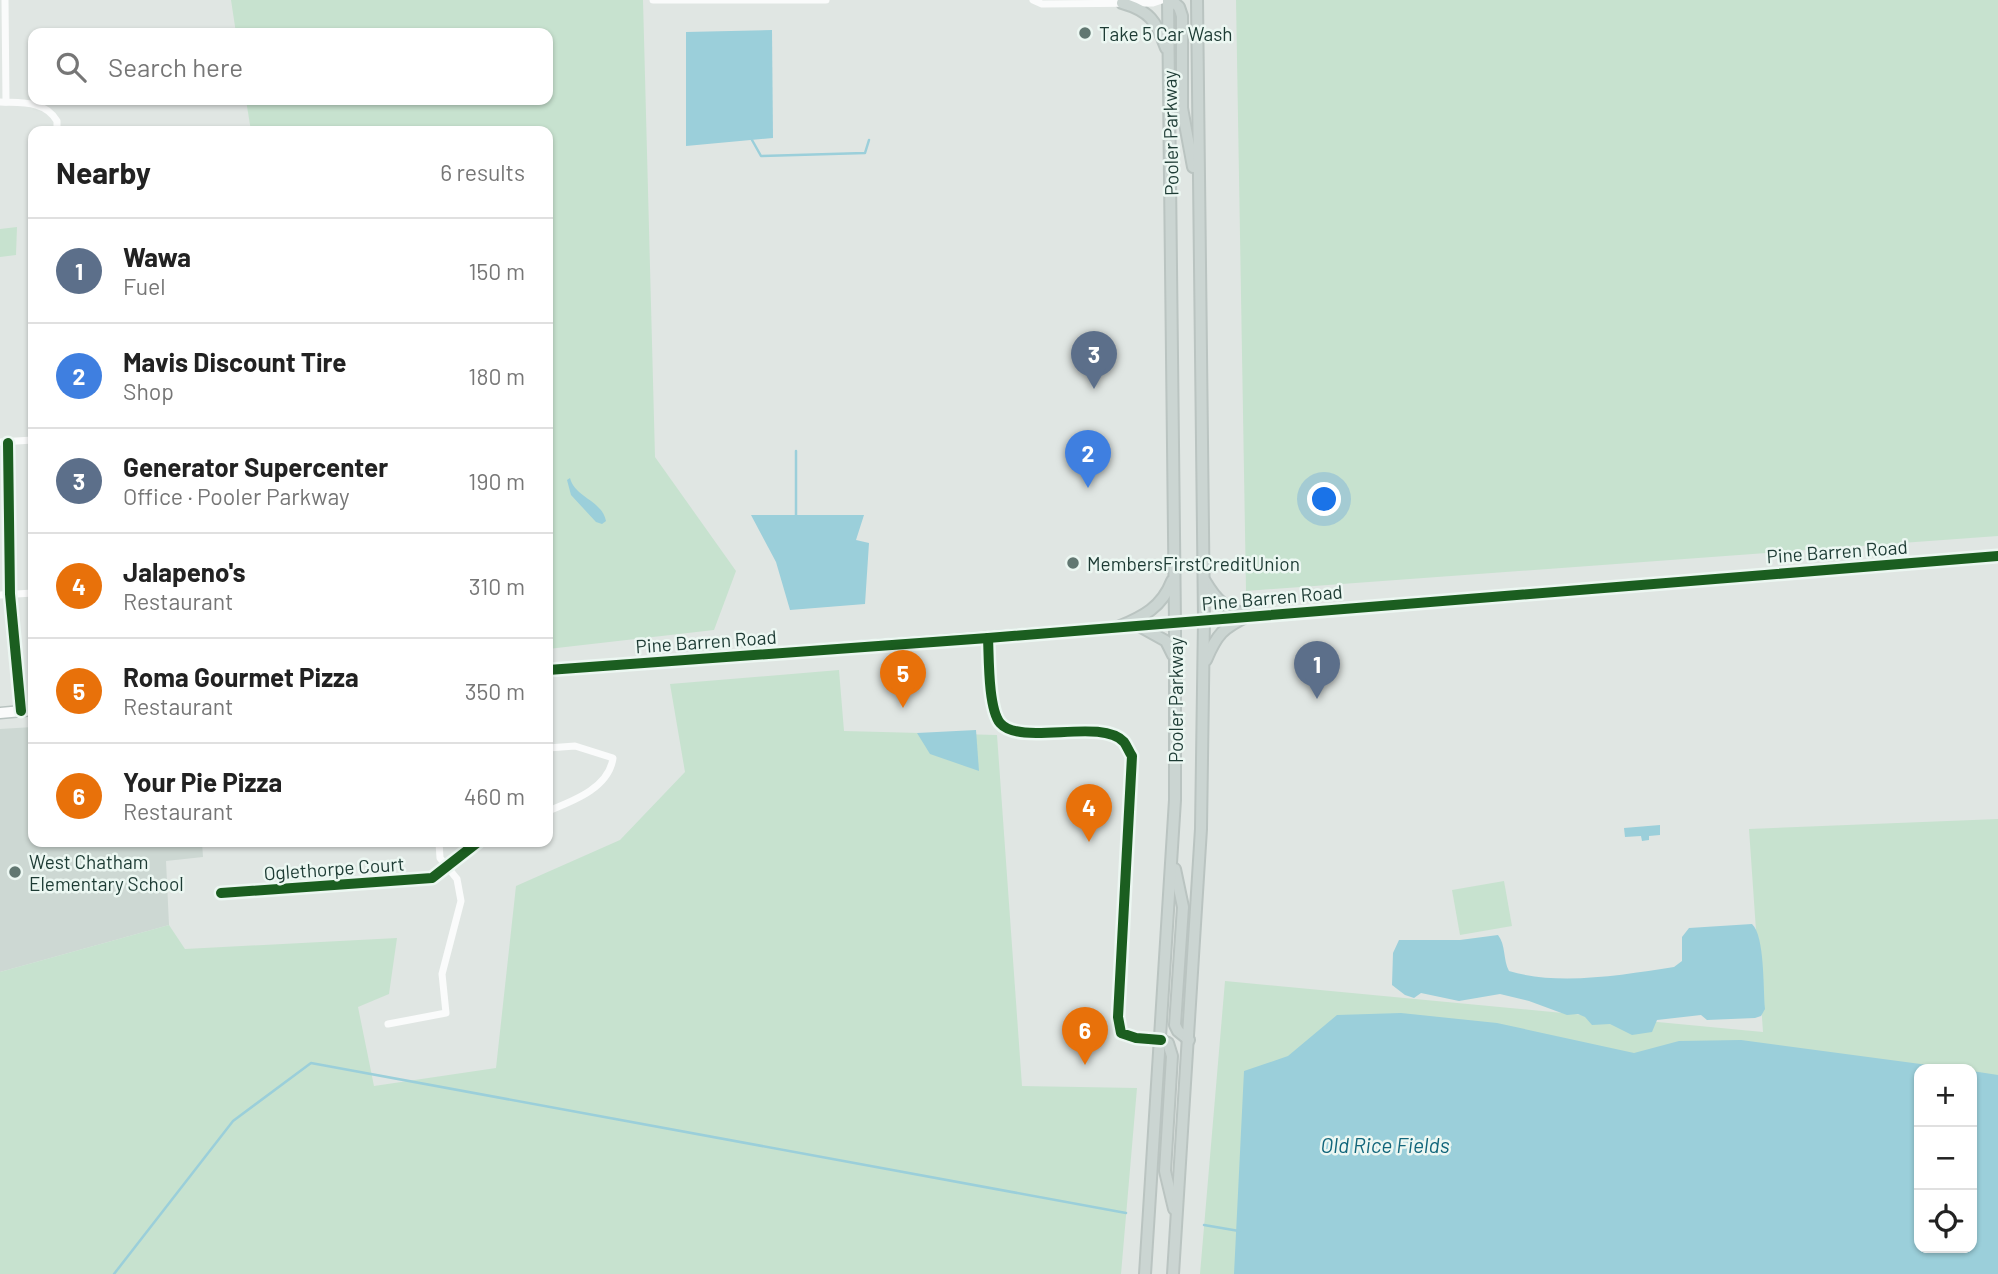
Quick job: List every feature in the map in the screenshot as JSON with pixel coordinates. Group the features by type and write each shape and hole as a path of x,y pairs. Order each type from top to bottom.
{"main road":[{"path":"1170,0 1179,7 1182,16 1182,108 1198,194"},
{"name":"Pooler Parkway","path":"1148,1274 1147,1250 1175,800 1170,0"},
{"name":"Pooler Parkway","path":"1173,1274 1201,829 1204,619 1197,0"},
{"path":"1122,3 1141,8 1153,20 1169,54"},
{"name":"Pine Barren Road","path":"553,670 988,638 1998,556"},
{"path":"1118,627 1138,619 1161,603 1175,575"},
{"path":"1203,579 1219,602 1248,616"},
{"path":"1204,665 1215,639 1223,630 1248,616"},
{"path":"1139,626 1166,641 1175,664"},
{"path":"0,712 28,710"},
{"path":"1172,853 1183,907 1175,1025 1182,1036 1189,1040"},
{"path":"1161,1040 1168,1043 1172,1056 1165,1171 1177,1222"}],"street":[{"path":"5,0 3,102 28,103"},
{"path":"653,1 826,0"},
{"path":"1033,0 1042,4 1153,3 1162,0"},
{"path":"38,105 57,121 57,126"},
{"path":"21,711 10,594 4,443 28,441"},
{"path":"0,595 28,593"},
{"path":"988,638 994,709 1000,722 1014,731 1106,733 1123,741 1132,756 1118,1017 1121,1033 1136,1038 1161,1040"},
{"path":"553,748 575,746 612,758 609,771 584,796 553,809"},
{"path":"388,1024 446,1013 442,974 461,904 457,879 440,858 439,847"},
{"name":"Oglethorpe Court","path":"221,893 428,878 472,847"}],"shaded area":[{"path":"28,727 28,847 202,847 203,857 166,861 169,925 0,972 0,729"}],"green space":[{"path":"231,0 643,0 655,457 736,571 714,630 553,648 553,126 250,126 247,105 553,105 553,28 235,28"},
{"path":"1236,0 1998,0 1998,536 1246,591"},
{"path":"17,227 16,255 0,257 0,229"},
{"path":"839,670 844,731 997,735 1022,1086 1137,1088 1121,1274 0,1274 0,972 169,925 185,949 397,938 389,994 358,1007 374,1086 496,1068 516,886 620,840 685,772 670,684"},
{"name":"Old Rice Fields","path":"1998,819 1998,1274 1200,1274 1225,981 1763,1032 1749,829"},
{"path":"1504,881 1512,926 1460,935 1452,890"}],"water":[{"path":"772,30 773,138 686,146 686,32"},
{"path":"570,478 577,490 599,508 606,521 602,524 596,522 571,495 567,480"},
{"path":"751,515 864,515 856,540 869,543 865,604 790,610 776,562"},
{"path":"976,730 979,771 930,754 917,733"},
{"path":"1660,825 1660,835 1649,836 1649,840 1642,841 1641,836 1625,837 1624,828"},
{"path":"1752,924 1761,951 1765,1009 1761,1016 1755,1018 1707,1020 1701,1015 1657,1020 1652,1032 1632,1035 1610,1024 1592,1025 1578,1014 1567,1015 1500,994 1459,1001 1421,993 1414,998 1392,985 1393,953 1399,940 1460,940 1498,935 1509,971 1549,978 1591,978 1674,967 1682,961 1682,937 1689,928"},
{"name":"Old Rice Fields","path":"1401,1013 1497,1023 1634,1053 1679,1041 1741,1040 1921,1064 1914,1064 1914,1253 1977,1253 1977,1072 1998,1075 1998,1274 1234,1274 1244,1071 1288,1056 1337,1015"}],"waterway":[{"path":"752,140 761,156 865,153 869,140"},
{"path":"796,451 796,515"},
{"path":"114,1274 233,1121 311,1063 1126,1213"},
{"path":"1204,1225 1239,1231"}],"cycle path":[{"path":"8,443 10,594 21,711"},
{"path":"553,670 988,638 1998,556"},
{"path":"988,638 991,695 1000,723 1010,730 1025,733 1080,731 1113,735 1124,742 1132,756 1118,1017 1121,1033 1136,1038 1161,1040"},
{"path":"221,893 432,878 472,847"}],"place":[{"name":"Take 5 Car Wash","path":"1085,33"},
{"name":"Generator Supercenter","path":"1094,389"},
{"name":"Mavis Discount Tire","path":"1088,488"},
{"name":"MembersFirstCreditUnion","path":"1073,563"},
{"name":"Wawa","path":"1317,699"},
{"name":"Roma Gourmet Pizza","path":"903,708"},
{"name":"Jalapeno's","path":"1089,842"},
{"name":"West Chatham Elementary School","path":"15,872"},
{"name":"Your Pie Pizza","path":"1085,1065"}]}
